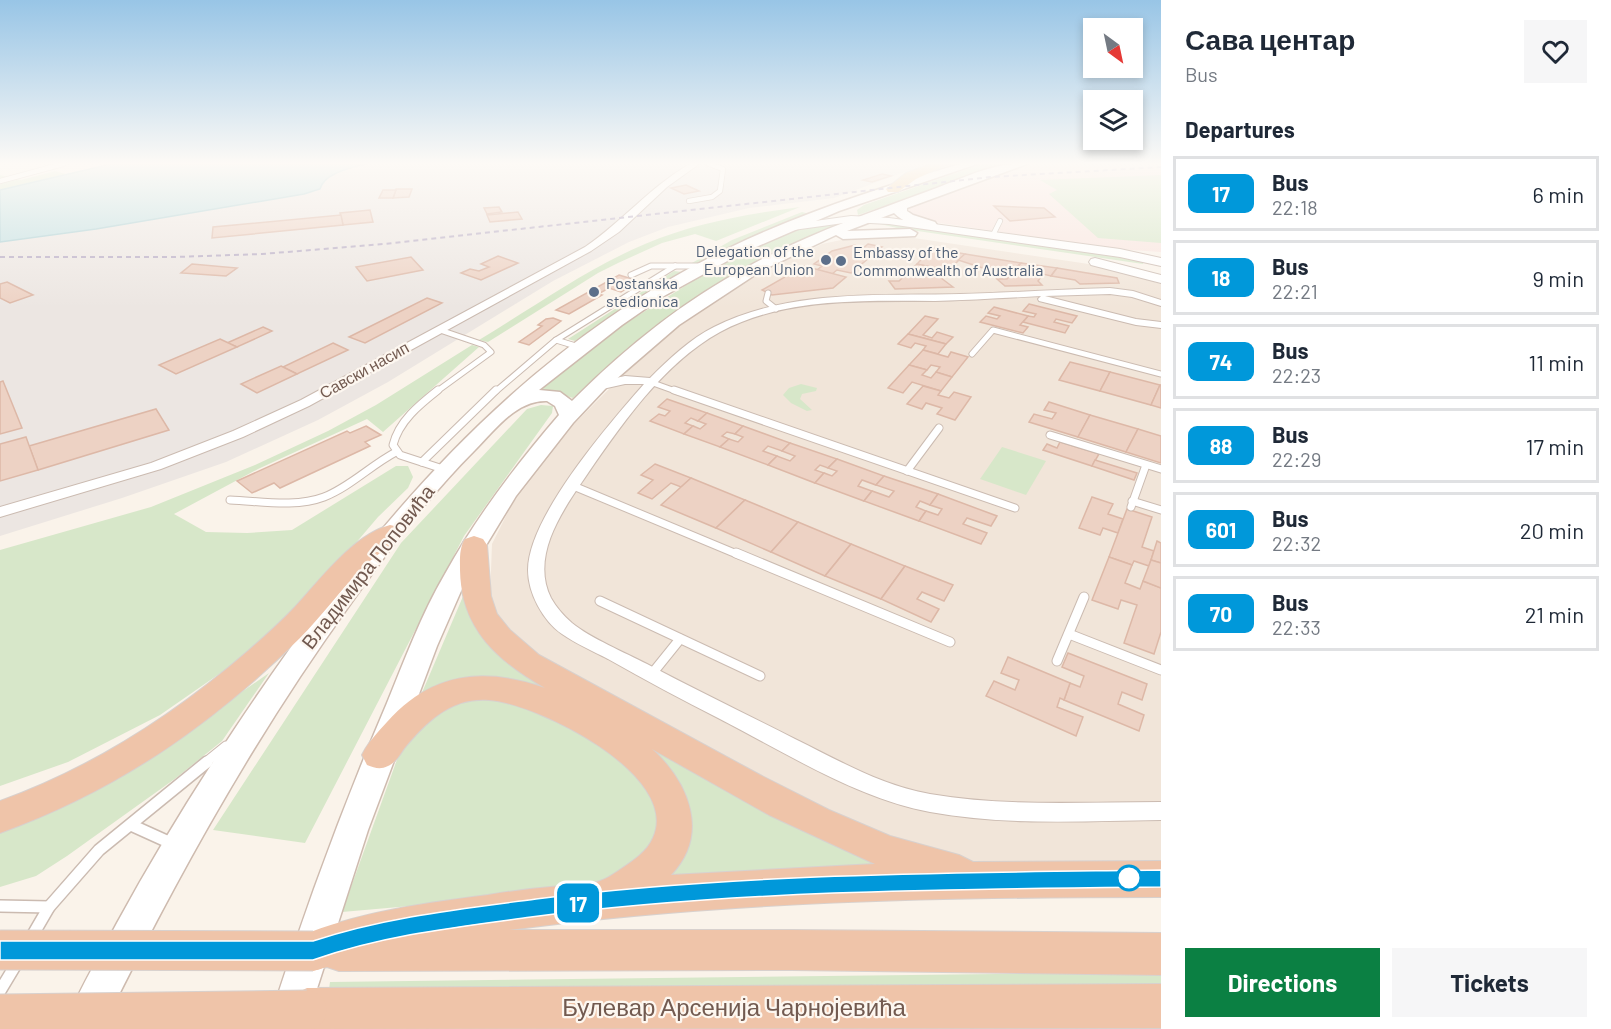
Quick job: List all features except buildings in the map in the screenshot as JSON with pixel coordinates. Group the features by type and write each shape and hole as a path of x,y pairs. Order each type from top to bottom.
{"highway":[{"path":"0,817 25,809 92,778 146,746 201,708 257,661 302,618 352,562 390,533"},
{"path":"474,545 474,574 481,611 488,624 520,656 640,726 845,834 887,852 979,879"},
{"path":"379,755 411,717 428,703 450,693 480,687 511,691 543,700 575,715 616,741 652,771 664,788 674,809 673,834 666,854 655,868 632,886 601,900"},
{"path":"313,951 340,941 420,923 601,900 804,886 979,879 1161,879"},
{"path":"0,950 792,950 1161,954"},
{"name":"Булевар Арсенија Чарнојевића","path":"0,1014 297,1020 1161,1006"},
{"path":"297,1020 331,1019 429,1029"}],"main road":[{"name":"Владимира Поповића","path":"81,1029 178,846 252,725 293,664 390,533 446,470 514,402 579,347 656,295 706,265 786,228 828,212"},
{"path":"297,1020 322,911 379,755 429,633 456,577 513,484 569,416 598,386 657,333 712,294 757,267 809,241 881,212"},
{"path":"901,212 903,216 930,225"},
{"path":"809,241 850,234 910,233"},
{"path":"514,402 534,395 551,395 564,403 569,416"}],"street":[{"name":"Савски насип","path":"0,512 89,487 199,450 305,403 588,249 618,228 632,212"},
{"path":"854,212 859,220 910,233 1087,260 1161,268"},
{"path":"786,228 815,222 859,220 930,225 1120,253 1161,262"},
{"path":"1120,253 1161,255"},
{"path":"1087,260 1161,279"},
{"path":"1161,303 1133,294 1110,291 869,299 777,309 748,316 716,330 650,382 571,485 540,542 534,564 537,585 554,615 567,628 651,675 862,782 904,798 952,807 1011,812 1161,811"},
{"path":"1025,295 1152,327"},
{"path":"625,361 628,369 635,375 650,382"},
{"path":"598,386 625,380 650,382"}],"lane":[{"path":"993,235 1000,221"},
{"path":"631,275 651,266 706,265"},
{"path":"422,462 481,404 556,340 675,266"},
{"path":"768,293 766,301 777,309"},
{"path":"440,330 484,345 490,349 490,352 471,364 400,425 391,442 396,452 446,470"},
{"path":"972,354 993,330 1161,374"},
{"path":"556,340 579,347"},
{"path":"650,382 1015,508"},
{"path":"907,471 939,428"},
{"path":"1050,435 1161,469"},
{"path":"230,500 316,500 332,493 378,460 396,452"},
{"path":"1146,465 1131,504 1161,510"},
{"path":"571,485 950,642"},
{"path":"1057,661 1084,597"},
{"path":"600,601 760,676"},
{"path":"1069,634 1161,670"},
{"path":"651,675 680,639"},
{"path":"0,991 50,907 99,850 252,725"},
{"path":"131,825 178,846"},
{"path":"0,906 50,907"}],"shaded area":[{"path":"197,212 732,212 668,227 629,242 553,281 388,382 318,420 226,462 122,498 0,536 0,242"},
{"path":"910,212 1161,212 1161,252 1116,249 923,220"},
{"path":"914,238 1102,266 1161,284 1161,872 974,869 866,834 578,680 522,645 498,621 490,598 492,544 512,504 575,423 626,372 666,336 722,295 785,261 822,244 846,239"}],"green space":[{"path":"788,212 716,241 695,234 662,243 598,273 488,342 479,340 581,277 645,244 683,230 761,213"},
{"path":"802,212 810,214 752,237 701,263 692,263 732,240"},
{"path":"1069,212 1161,212 1161,243 1098,238"},
{"path":"831,223 836,225 763,259 696,299 634,345 573,398 539,390 612,332 715,267 794,230"},
{"path":"876,223 884,223 1144,261 1143,264"},
{"path":"674,271 682,272 627,305 575,341 568,339"},
{"path":"472,345 479,347 383,432 367,419 258,469 174,514 206,532 247,533 292,530 396,466 408,466 413,477 408,488 378,517 320,585 245,656 160,715 68,762 0,786 0,550 151,507 255,465 328,431 376,405"},
{"path":"801,384 817,388 816,391 802,394 800,399 812,410 807,411 791,403 783,395 789,388"},
{"path":"541,405 553,406 552,413 464,536 305,843 213,830 401,543 527,409"},
{"path":"1002,447 1046,461 1026,495 980,479"},
{"path":"464,594 474,624 913,871 658,884 690,820 688,802 674,781 552,695 421,695"},
{"path":"269,673 222,741 176,778 36,876 0,887 0,830 123,774"},
{"path":"473,695 530,707 572,729 634,768 662,810 652,854 595,885 534,895 342,912 399,754 421,718"},
{"path":"1161,972 1161,987 328,996 330,982"}],"water":[{"path":"0,212 197,212 96,229 0,242"}],"railway":[{"path":"0,257 176,257 262,254 384,244 673,212"}],"bus line":[{"name":"17","path":"0,950 313,951 340,941 420,923 601,900 882,882 979,879 1161,879"}],"place":[{"name":"Delegation of the European Union","path":"826,260"},
{"name":"Embassy of the Commonwealth of Australia","path":"841,261"},
{"name":"Postanska stedionica","path":"594,292"}]}
